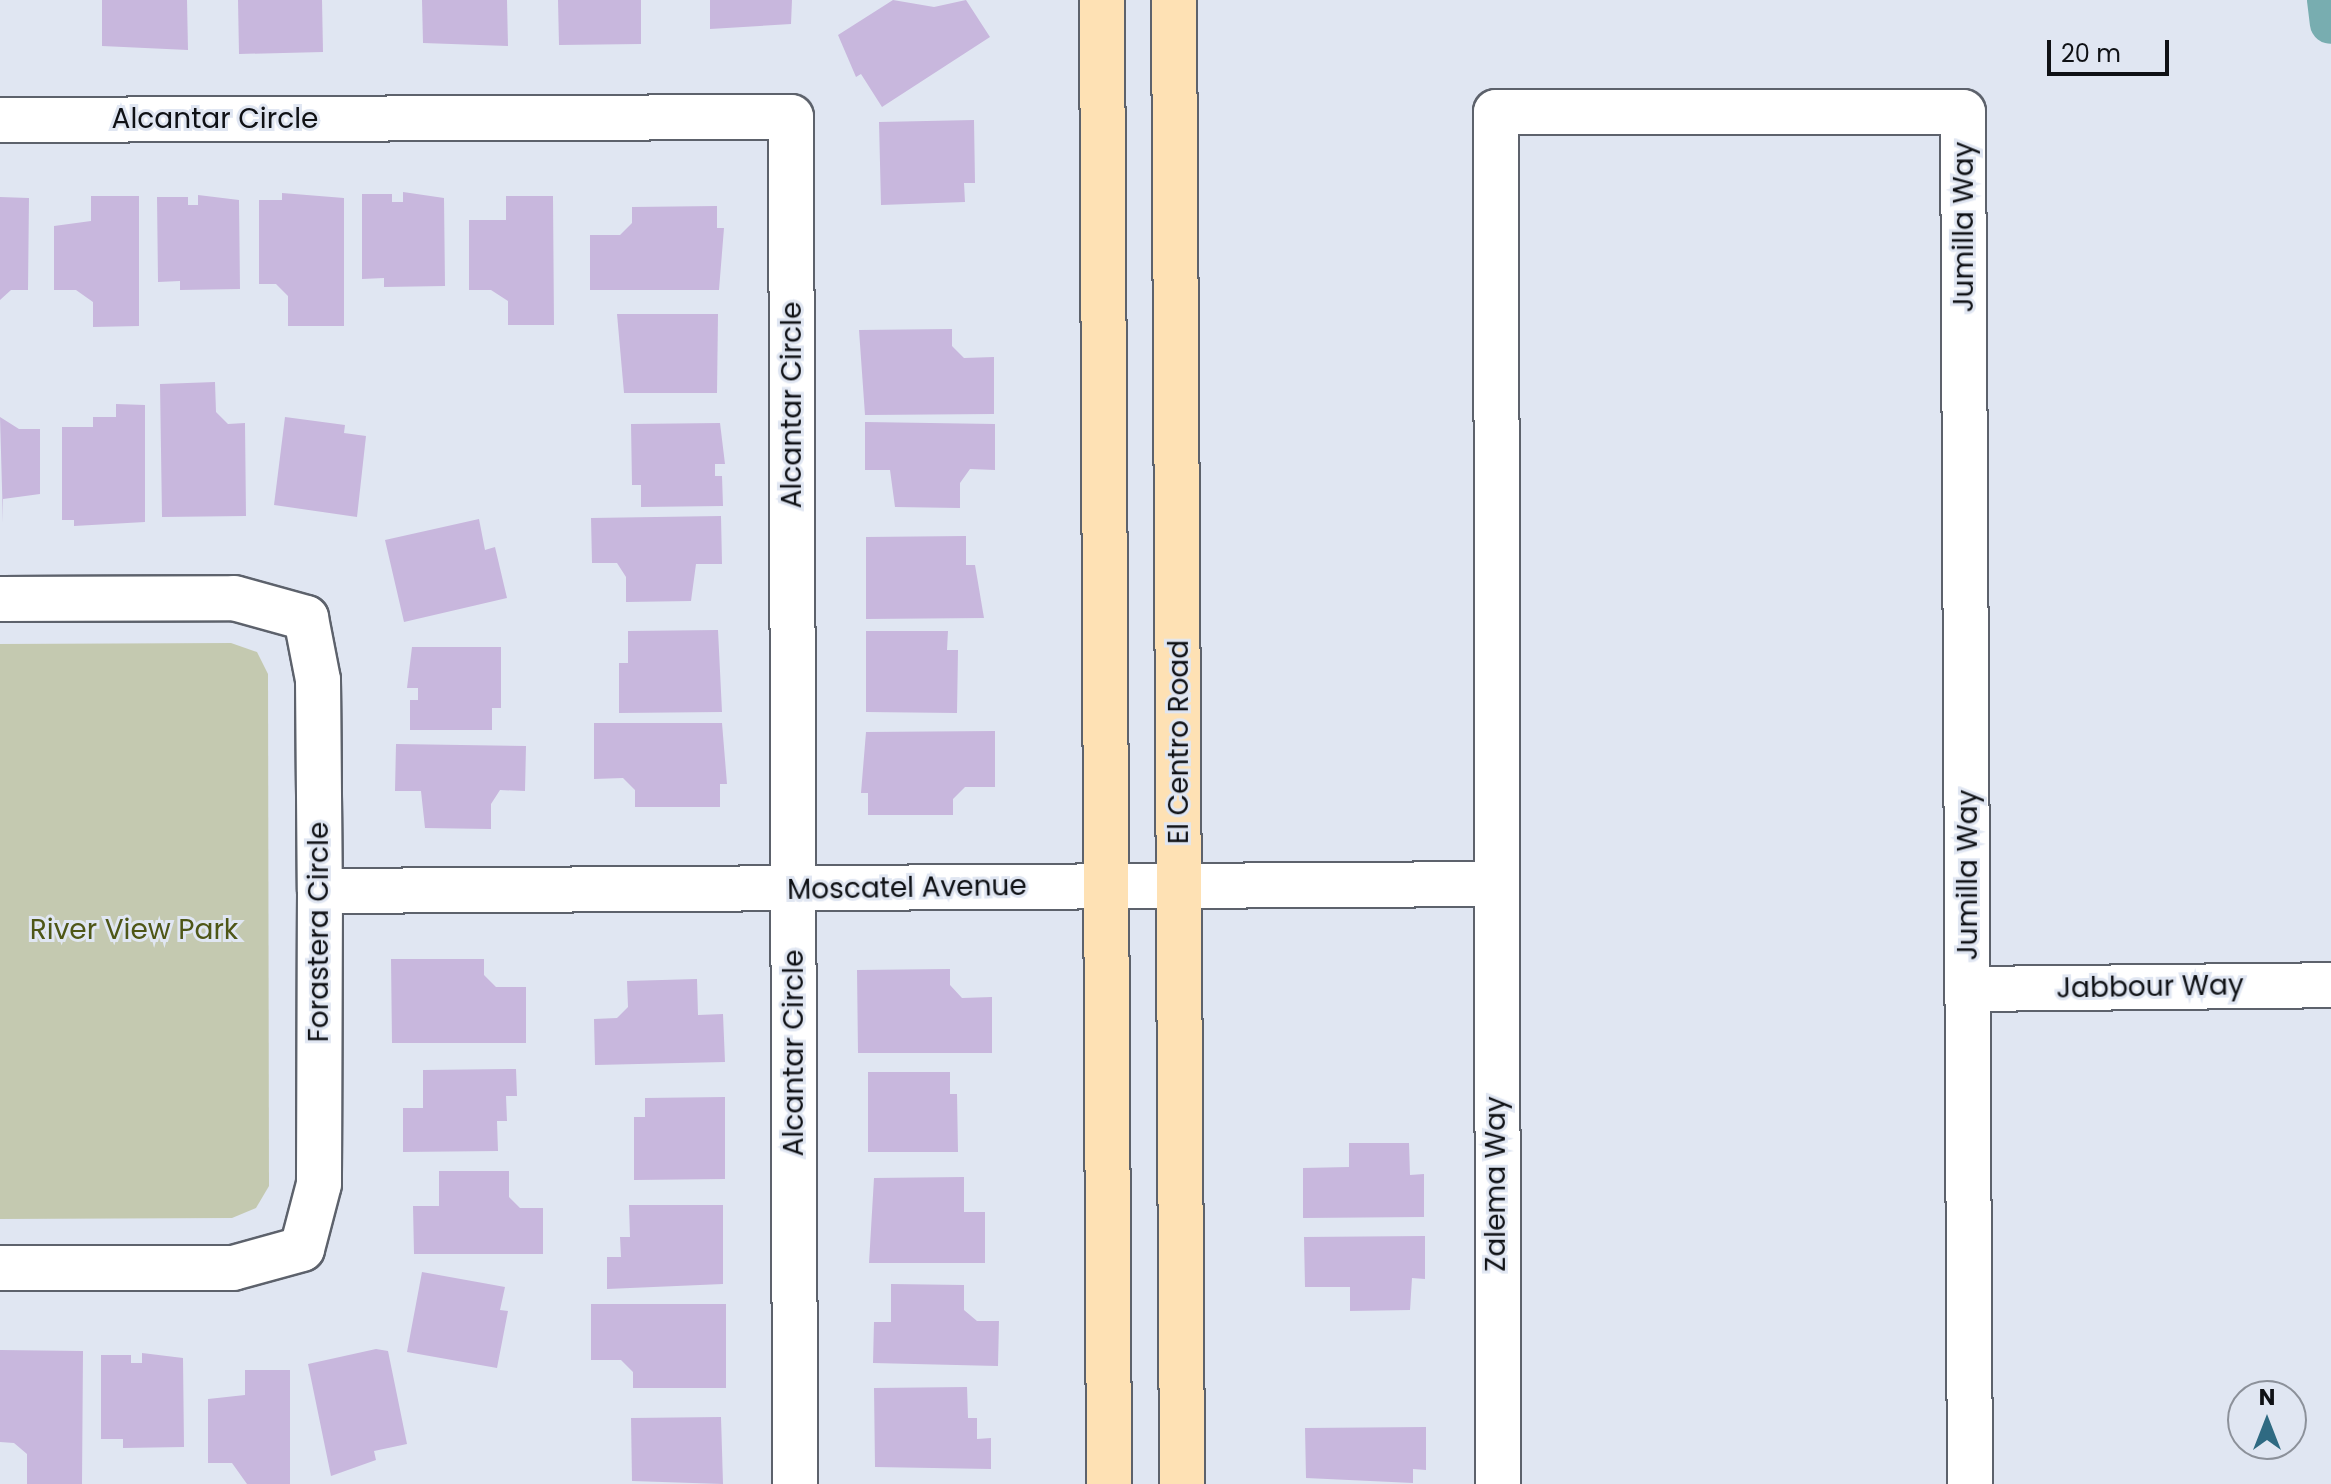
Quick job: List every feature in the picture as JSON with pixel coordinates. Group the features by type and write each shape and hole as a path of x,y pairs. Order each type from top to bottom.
{"main road":[{"path":"1102,0 1109,1484"},
{"name":"El Centro Road","path":"1174,0 1182,1484"}],"street":[{"name":"Jumilla Way","path":"1495,884 1496,112 1963,112 1970,1484"},
{"name":"Alcantar Circle","path":"0,120 791,117 795,1484"},
{"name":"Forastera Circle","path":"0,599 234,598 306,618 318,680 320,891 319,1184 302,1249 233,1268 0,1268"},
{"name":"Moscatel Avenue","path":"320,891 1495,884"},
{"name":"Zalema Way","path":"1495,884 1498,1484"},
{"name":"Jabbour Way","path":"1969,989 2331,985"}],"green space":[{"name":"River View Park","path":"231,643 257,652 268,674 269,1186 256,1208 232,1218 0,1219 0,644"}],"building":[{"path":"102,0 187,0 188,50 102,46"},
{"path":"238,0 322,0 323,52 239,54"},
{"path":"422,0 507,0 508,46 423,43"},
{"path":"558,0 641,0 641,44 559,45"},
{"path":"710,0 792,0 791,24 710,29"},
{"path":"893,0 934,7 966,0 990,37 882,107 861,74 856,77 838,35"},
{"path":"974,120 975,183 964,183 965,202 881,205 879,122"},
{"path":"403,192 444,198 445,286 384,287 384,278 362,279 362,194 392,194 392,202 403,202"},
{"path":"282,193 344,198 344,326 288,326 288,296 276,284 259,284 259,200 282,200"},
{"path":"198,195 239,200 240,289 180,290 180,281 158,282 157,197 188,197 188,205 198,205"},
{"path":"91,196 139,196 139,326 93,327 93,302 76,290 54,290 54,226 91,221"},
{"path":"506,196 553,196 554,325 508,325 508,301 491,290 469,290 469,220 506,220"},
{"path":"0,197 29,198 28,290 11,290 0,300"},
{"path":"717,206 717,228 724,228 719,290 590,290 590,235 620,235 632,223 632,207"},
{"path":"617,314 718,314 717,393 624,393"},
{"path":"952,329 952,346 964,358 994,357 994,414 865,415 859,330"},
{"path":"215,382 216,412 228,424 245,423 246,516 162,517 160,384"},
{"path":"116,404 145,405 145,522 74,526 74,520 62,520 62,427 93,427 93,417 116,417"},
{"path":"0,417 19,429 40,429 40,494 3,499 3,523"},
{"path":"285,417 345,425 344,433 366,436 357,517 274,505"},
{"path":"865,422 995,424 995,470 970,469 960,483 960,508 895,507 890,470 865,470"},
{"path":"720,423 725,464 715,464 715,476 722,476 723,506 641,507 641,485 632,485 631,424"},
{"path":"721,516 722,564 696,564 691,601 626,602 626,577 617,563 592,563 591,518"},
{"path":"479,519 485,550 495,547 507,598 404,622 385,540"},
{"path":"966,536 966,565 975,565 984,618 866,619 866,537"},
{"path":"718,630 722,712 619,713 619,663 628,663 628,631"},
{"path":"866,631 948,631 947,650 958,650 957,713 866,712"},
{"path":"412,647 501,647 501,708 492,708 492,730 410,730 410,700 418,700 418,688 407,688"},
{"path":"594,723 722,723 727,784 720,784 720,807 635,807 635,790 623,778 594,779"},
{"path":"995,731 995,787 965,787 953,799 953,815 868,815 868,793 861,793 866,732"},
{"path":"396,744 526,746 525,791 500,790 491,804 491,829 425,828 421,791 395,791"},
{"path":"391,959 484,959 484,975 496,987 526,987 526,1043 392,1043"},
{"path":"950,969 950,985 962,998 992,997 992,1053 858,1053 857,970"},
{"path":"697,979 698,1015 723,1014 725,1062 595,1065 594,1019 617,1018 628,1007 627,981"},
{"path":"516,1069 517,1096 506,1096 507,1121 497,1121 498,1151 403,1152 403,1108 423,1108 423,1070"},
{"path":"868,1072 950,1072 950,1094 957,1094 958,1152 868,1152"},
{"path":"725,1097 725,1179 634,1180 634,1117 645,1117 645,1098"},
{"path":"1349,1143 1409,1143 1410,1175 1424,1174 1424,1217 1303,1218 1303,1168 1349,1167"},
{"path":"439,1171 509,1171 509,1197 520,1208 543,1208 543,1254 414,1254 413,1206 439,1206"},
{"path":"964,1177 964,1212 985,1212 985,1263 869,1263 874,1178"},
{"path":"629,1205 723,1205 723,1284 607,1289 607,1257 621,1257 620,1237 630,1237"},
{"path":"1425,1236 1425,1279 1412,1278 1410,1310 1350,1311 1350,1287 1305,1287 1304,1237"},
{"path":"422,1272 505,1287 500,1310 508,1311 497,1368 407,1352"},
{"path":"891,1284 964,1285 964,1310 977,1321 999,1321 998,1366 873,1363 874,1322 891,1322"},
{"path":"591,1304 726,1304 726,1388 633,1388 633,1372 621,1360 591,1360"},
{"path":"376,1349 388,1351 407,1444 374,1451 376,1460 331,1476 308,1364"},
{"path":"0,1350 83,1351 82,1484 27,1484 27,1454 14,1443 0,1442"},
{"path":"142,1353 183,1358 184,1447 123,1448 123,1439 101,1439 101,1355 131,1355 131,1363 142,1363"},
{"path":"245,1370 290,1370 290,1484 247,1484 232,1463 208,1463 208,1399 245,1395"},
{"path":"967,1387 968,1418 977,1418 977,1439 991,1438 991,1469 875,1467 874,1388"},
{"path":"721,1417 723,1484 632,1481 631,1418"},
{"path":"1426,1427 1426,1470 1413,1469 1413,1483 1306,1478 1305,1428"}],"waterway":[{"path":"2328,0 2331,23"}]}
